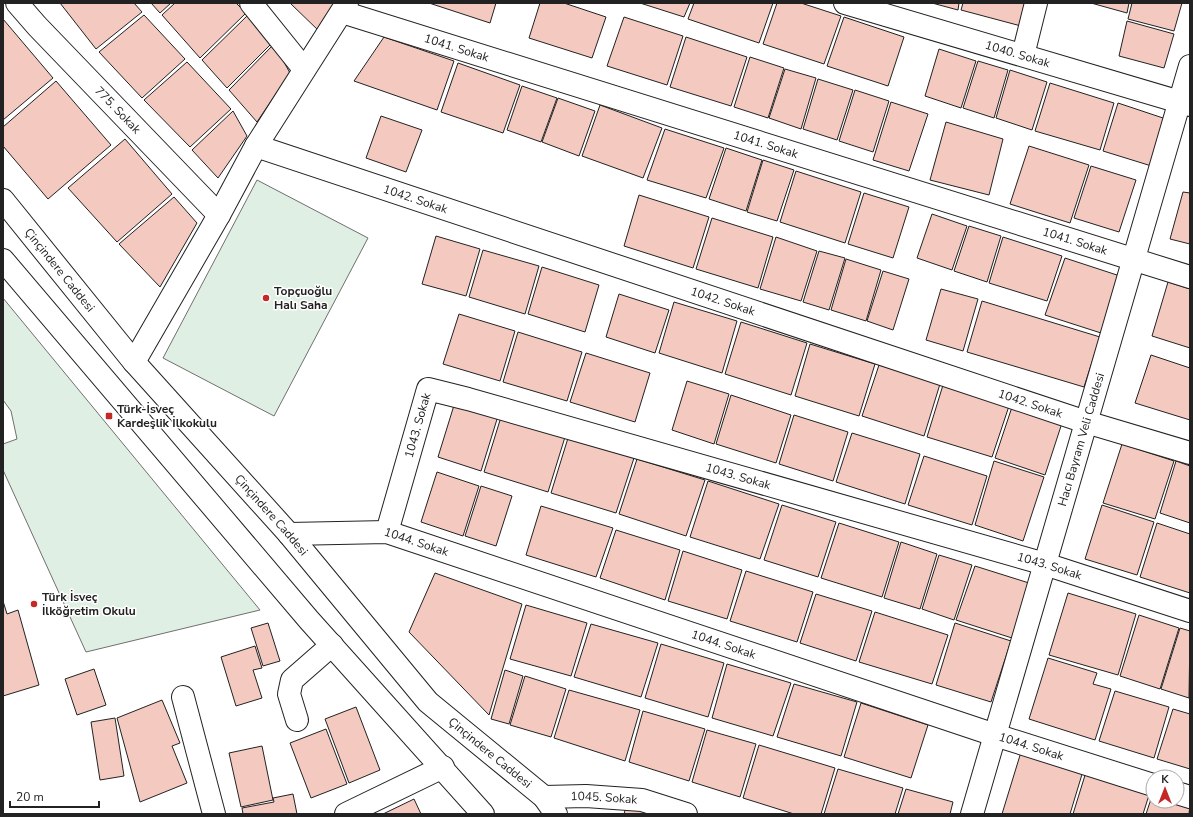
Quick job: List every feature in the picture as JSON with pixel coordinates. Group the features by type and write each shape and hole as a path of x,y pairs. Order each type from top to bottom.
{"street":[{"name":"775. Sokak","path":"17,3 37,26 219,215"},
{"path":"251,3 304,69"},
{"name":"1040. Sokak","path":"845,3 869,6 1023,55 1185,103"},
{"path":"1023,55 1036,3"},
{"path":"134,362 219,215 256,146 344,7"},
{"name":"1041. Sokak","path":"344,7 1190,277"},
{"name":"Hacı Bayram Veli Caddesi","path":"972,814 1134,260 1185,103 1190,66"},
{"name":"1042. Sokak","path":"256,146 1086,422 1190,453"},
{"name":"Çinçindere Caddesi","path":"3,200 134,362 289,534 428,702 550,806"},
{"path":"3,260 332,645 443,767 483,814"},
{"name":"1043. Sokak","path":"387,532 428,389 476,401 1045,564 1190,611"},
{"name":"1044. Sokak","path":"289,534 387,532 995,735 1145,782"},
{"path":"297,720 289,694 292,680 332,645"},
{"path":"182,696 214,814"},
{"path":"346,814 443,767"},
{"name":"1045. Sokak","path":"550,806 586,796 642,800 686,814"}],"green space":[{"name":"Topçuoğlu Halı Saha","path":"257,180 368,238 274,416 163,358"},
{"path":"3,298 260,610 86,652 3,470 3,444 17,439 11,411 3,400"}],"building":[{"path":"60,3 134,3 142,12 96,49"},
{"path":"151,3 171,3 160,13"},
{"path":"175,3 236,3 246,13 200,58 162,15"},
{"path":"290,3 342,3 320,32"},
{"path":"429,3 496,3 490,23"},
{"path":"540,3 564,3 606,17 592,58 529,38"},
{"path":"640,3 690,3 684,17"},
{"path":"694,3 773,3 759,43 688,19"},
{"path":"777,3 801,3 841,16 824,64 763,44"},
{"path":"932,3 959,3 958,10"},
{"path":"963,3 1027,3 1021,26 961,10"},
{"path":"1091,3 1129,3 1127,13"},
{"path":"1132,3 1182,3 1174,31 1128,19"},
{"path":"144,15 185,59 142,98 99,52"},
{"path":"248,15 272,43 227,88 202,60"},
{"path":"624,17 683,36 667,85 607,66"},
{"path":"844,17 904,37 888,86 827,66"},
{"path":"3,19 53,78 3,120"},
{"path":"1127,21 1174,34 1164,68 1119,56"},
{"path":"384,37 454,61 437,110 354,81"},
{"path":"686,37 747,57 731,106 670,87"},
{"path":"274,44 290,73 257,122 229,90"},
{"path":"939,49 976,61 961,108 925,96"},
{"path":"750,57 784,68 768,118 734,107"},
{"path":"978,61 1008,70 994,118 963,108"},
{"path":"187,62 231,109 190,147 144,100"},
{"path":"458,63 520,85 503,133 441,112"},
{"path":"785,69 816,78 801,129 769,118"},
{"path":"1010,70 1047,82 1032,130 996,118"},
{"path":"818,79 853,90 837,140 803,129"},
{"path":"56,81 111,145 48,199 3,146 3,127"},
{"path":"1050,83 1114,103 1100,150 1035,131"},
{"path":"522,86 557,98 541,142 507,130"},
{"path":"855,90 889,101 873,152 839,141"},
{"path":"558,98 595,111 579,156 542,142"},
{"path":"891,102 928,114 909,171 873,160"},
{"path":"1118,103 1172,121 1158,168 1103,151"},
{"path":"600,105 662,128 643,178 582,156"},
{"path":"233,111 247,136 218,178 192,150"},
{"path":"381,116 422,130 406,172 366,158"},
{"path":"946,122 1003,139 989,195 930,180"},
{"path":"665,129 724,148 706,198 647,180"},
{"path":"125,139 172,194 117,242 68,188"},
{"path":"1029,146 1089,165 1070,223 1010,204"},
{"path":"726,148 762,160 746,211 709,199"},
{"path":"763,160 794,170 777,221 747,212"},
{"path":"1091,166 1136,180 1119,232 1074,218"},
{"path":"796,171 861,192 845,243 780,222"},
{"path":"1183,192 1190,193 1190,244 1170,239"},
{"path":"864,193 909,207 893,258 848,244"},
{"path":"639,195 709,217 693,268 624,246"},
{"path":"174,197 197,223 160,287 119,244"},
{"path":"932,214 967,226 952,270 917,258"},
{"path":"712,218 773,237 758,288 696,269"},
{"path":"969,226 1001,236 987,282 954,271"},
{"path":"436,236 480,249 466,296 422,284"},
{"path":"776,237 817,251 801,301 760,289"},
{"path":"1003,237 1062,256 1047,301 989,283"},
{"path":"483,250 539,266 525,314 469,297"},
{"path":"819,251 845,258 829,310 803,302"},
{"path":"1065,258 1120,276 1101,333 1045,315"},
{"path":"846,259 881,270 866,321 831,310"},
{"path":"542,267 599,285 585,332 528,314"},
{"path":"883,271 909,279 893,330 867,321"},
{"path":"1168,282 1190,289 1190,348 1152,336"},
{"path":"941,289 978,299 963,351 926,340"},
{"path":"619,294 669,310 655,353 606,337"},
{"path":"982,301 1100,337 1084,387 967,352"},
{"path":"674,302 737,321 722,373 659,353"},
{"path":"459,314 515,331 500,381 443,364"},
{"path":"741,322 807,343 791,395 725,374"},
{"path":"518,332 582,352 567,401 503,382"},
{"path":"810,344 875,364 859,416 795,396"},
{"path":"586,353 650,373 635,422 570,402"},
{"path":"1151,355 1190,368 1190,420 1135,403"},
{"path":"879,365 940,384 924,436 862,416"},
{"path":"687,381 729,394 714,444 672,430"},
{"path":"943,385 1009,406 992,457 927,437"},
{"path":"731,395 791,415 776,463 716,444"},
{"path":"455,402 498,416 481,471 438,457"},
{"path":"1012,407 1062,423 1045,475 995,458"},
{"path":"794,415 848,432 833,481 779,464"},
{"path":"501,417 565,437 548,492 484,472"},
{"path":"852,433 920,454 905,504 836,482"},
{"path":"568,438 634,458 616,513 551,493"},
{"path":"1122,444 1174,461 1155,519 1103,503"},
{"path":"924,456 987,476 972,525 908,505"},
{"path":"637,459 705,480 686,536 619,514"},
{"path":"994,461 1044,477 1023,541 975,525"},
{"path":"1176,461 1190,466 1190,523 1160,513"},
{"path":"437,472 479,486 463,536 421,522"},
{"path":"708,481 779,504 760,559 690,537"},
{"path":"481,486 512,496 496,546 465,536"},
{"path":"782,505 836,522 818,577 764,560"},
{"path":"1102,505 1154,522 1137,575 1085,559"},
{"path":"541,506 613,528 596,577 526,555"},
{"path":"839,523 899,542 882,597 821,578"},
{"path":"1157,523 1190,534 1190,593 1140,577"},
{"path":"616,530 680,550 665,600 600,578"},
{"path":"901,542 937,554 920,609 884,598"},
{"path":"683,551 742,570 727,619 668,601"},
{"path":"939,555 972,565 954,620 922,609"},
{"path":"975,566 1029,583 1012,638 956,620"},
{"path":"746,571 813,592 797,642 730,621"},
{"path":"435,573 522,604 489,715 409,632"},
{"path":"1068,593 1136,614 1118,675 1049,655"},
{"path":"816,594 872,611 856,661 800,643"},
{"path":"3,601 7,614 18,610 39,685 3,696"},
{"path":"526,605 587,623 571,676 510,659"},
{"path":"875,612 948,635 932,684 859,662"},
{"path":"1139,615 1179,628 1160,689 1120,676"},
{"path":"268,623 280,661 263,666 251,628"},
{"path":"955,623 1011,641 991,702 936,685"},
{"path":"591,624 658,643 641,697 574,677"},
{"path":"1180,628 1190,631 1189,698 1161,689"},
{"path":"661,644 724,663 708,717 645,698"},
{"path":"255,646 262,668 253,670 262,698 236,706 221,657"},
{"path":"1048,658 1097,673 1093,684 1111,689 1095,740 1029,719"},
{"path":"727,664 791,683 773,736 712,718"},
{"path":"94,669 106,705 77,715 65,679"},
{"path":"505,670 523,676 509,724 491,719"},
{"path":"525,676 566,689 551,737 510,725"},
{"path":"794,684 857,702 841,756 777,737"},
{"path":"569,690 640,710 625,761 554,738"},
{"path":"1115,691 1169,707 1154,758 1099,741"},
{"path":"162,700 180,743 172,746 187,783 140,802 117,718"},
{"path":"861,703 928,725 911,778 844,757"},
{"path":"356,707 380,770 349,783 325,719"},
{"path":"1173,709 1190,714 1190,769 1157,759"},
{"path":"643,711 705,729 689,781 629,762"},
{"path":"115,718 124,776 100,780 91,722"},
{"path":"326,729 347,784 311,798 290,743"},
{"path":"707,730 756,744 740,797 692,782"},
{"path":"759,745 835,768 821,814 794,814 743,798"},
{"path":"262,746 273,800 241,807 229,753"},
{"path":"1021,752 1083,771 1070,814 1002,814"},
{"path":"838,769 903,788 895,814 824,814"},
{"path":"1086,772 1145,790 1145,808 1143,814 1073,814"},
{"path":"906,789 953,802 950,814 898,814"},
{"path":"293,794 297,814 243,814 242,808 274,802 273,798"},
{"path":"414,799 421,814 383,814"},
{"path":"627,803 662,814 624,814"},
{"path":"1185,803 1190,804 1189,814 1146,814 1148,809 1185,809"}],"place":[{"name":"Topçuoğlu Halı Saha","path":"266,298"},
{"name":"Türk-İsveç Kardeşlik İlkokulu","path":"109,416"},
{"name":"Türk İsveç İlköğretim Okulu","path":"34,604"}]}
